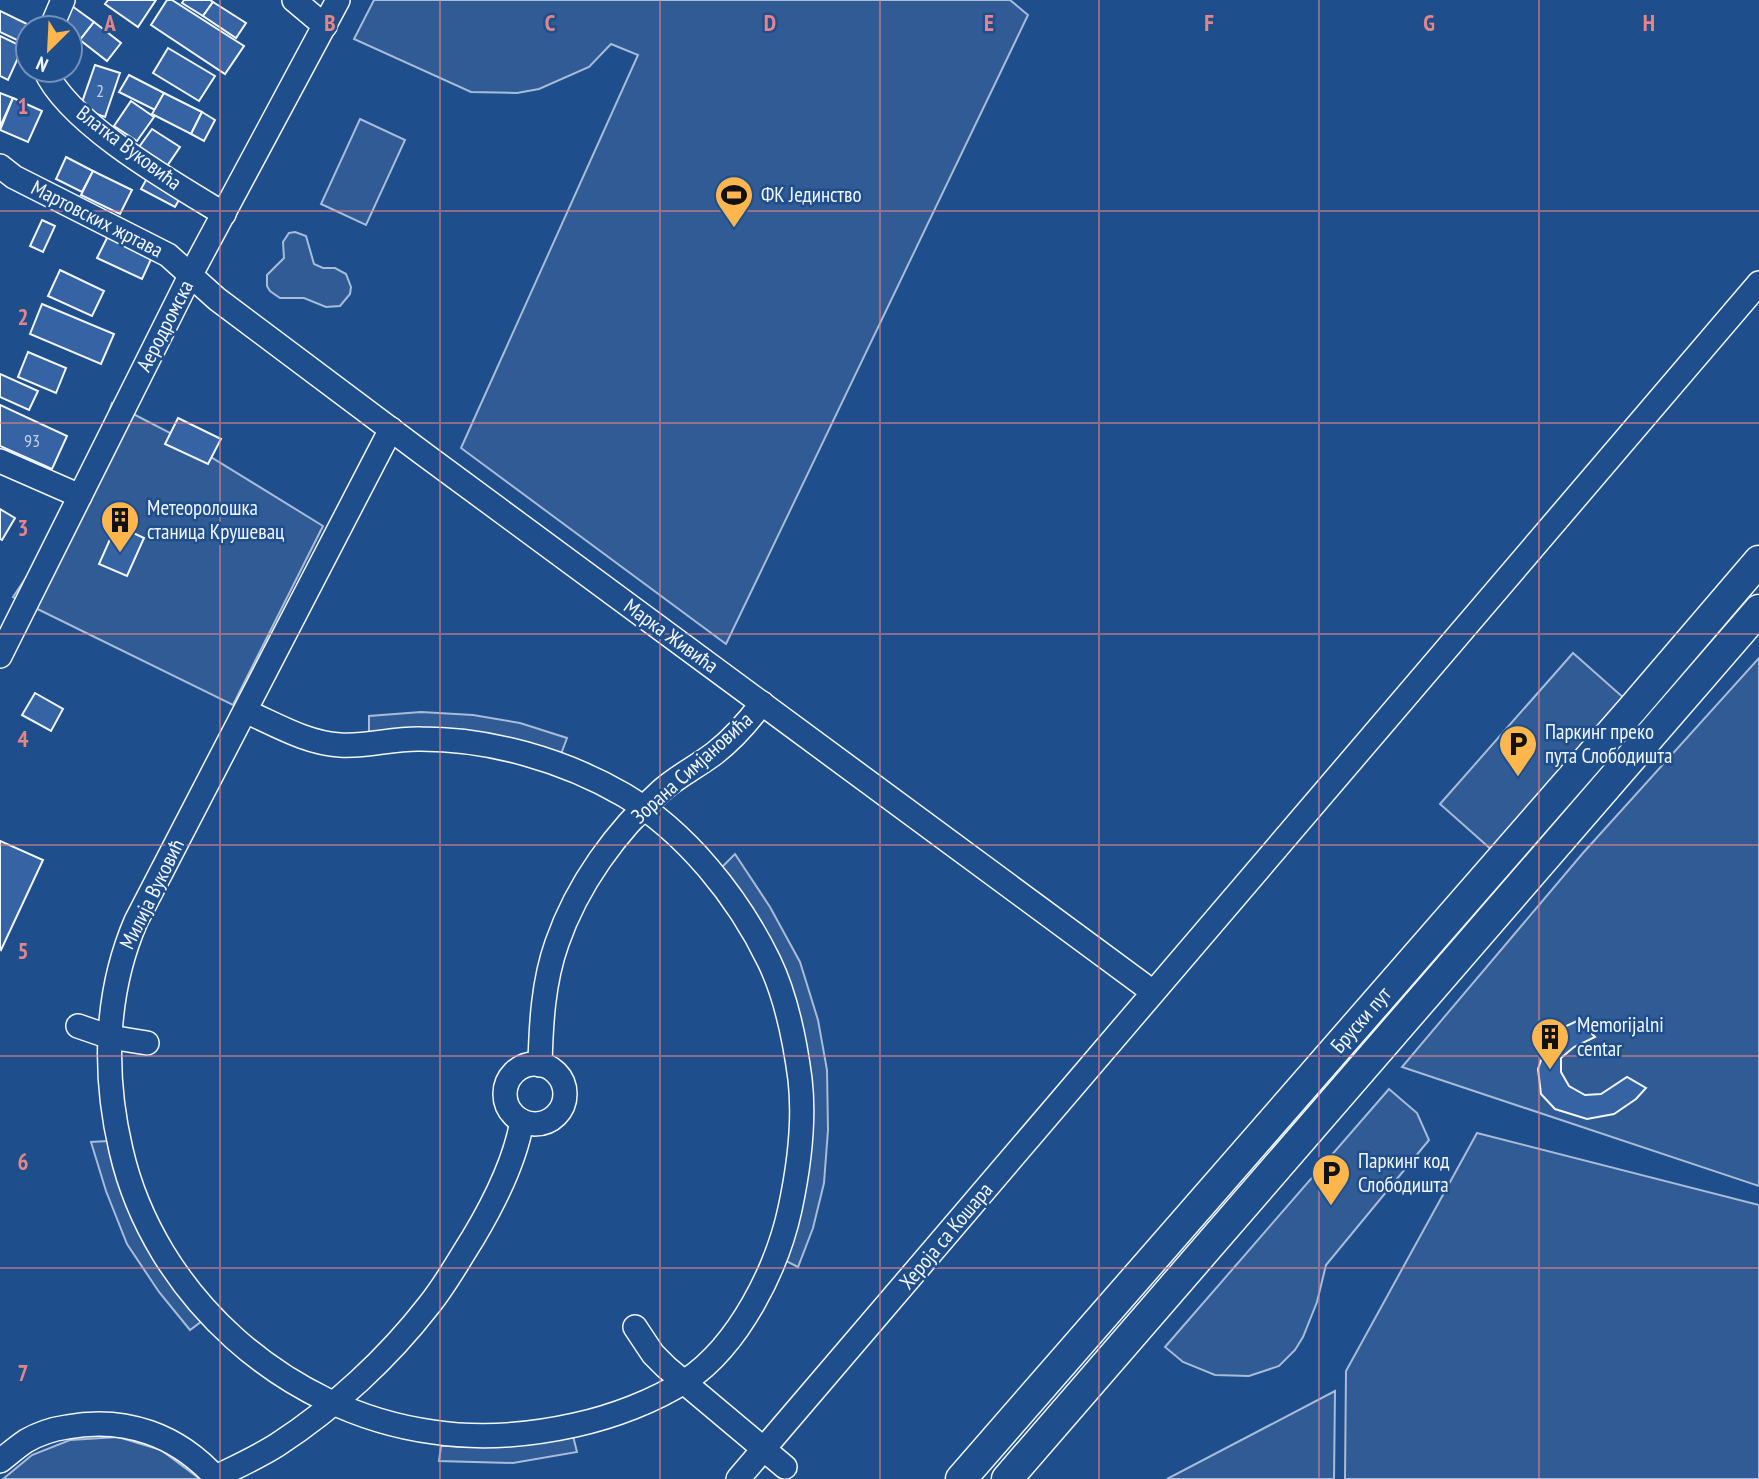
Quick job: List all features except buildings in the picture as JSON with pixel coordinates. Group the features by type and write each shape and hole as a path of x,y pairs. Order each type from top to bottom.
{"main road":[{"name":"Бруски пут","path":"961,1479 1759,561"},
{"name":"Бруски пут","path":"1007,1479 1759,610"}],"street":[{"path":"293,0 325,26"},
{"name":"Аеродромска","path":"3,642 80,496 190,276 338,0"},
{"name":"Влатка Вуковића","path":"54,84 89,124 149,168 224,214"},
{"name":"Мартовских жртава","path":"0,166 14,177 167,255 190,276"},
{"name":"Марка Живића","path":"190,276 391,429 1153,992"},
{"name":"Хероја са Кошара","path":"738,1479 1759,283"},
{"name":"Милија Вуковић","path":"245,711 309,739 341,745 417,738 470,741 524,753 580,773 620,793 661,822 716,878 750,927 772,965 795,1042 803,1105 796,1180 786,1226 771,1268 744,1320 711,1361 685,1382 605,1418 557,1429 496,1435 434,1432 382,1421 332,1403 306,1390 251,1354 221,1327 189,1290 149,1230 124,1165 110,1091 110,1037 117,976 124,948 136,921 391,429"},
{"path":"0,461 80,496"},
{"name":"Зорана Симјановића","path":"540,1065 541,1025 557,943 592,872 616,839 664,788 715,753 744,727 762,703"},
{"path":"78,1026 110,1037 148,1043"},
{"path":"540,1065 549,1068 562,1082 563,1103 559,1112 551,1119 532,1124 522,1121 508,1108 505,1089 514,1073 522,1067 540,1065"},
{"path":"0,1461 27,1440 54,1429 89,1422 125,1424 159,1435 190,1453 217,1478 276,1445 332,1403 400,1340 431,1303 487,1213 518,1142 522,1121"},
{"path":"635,1327 653,1354 785,1467"}],"shaded area":[{"name":"ФК Јединство","path":"374,0 1010,0 1028,15 726,644 461,448 638,55 611,44 589,67 539,89 517,93 471,92 354,39"},
{"path":"360,119 405,140 366,225 321,204"},
{"path":"289,233 306,236 314,264 323,268 335,268 346,274 351,287 350,294 340,306 326,307 304,298 280,298 270,291 267,275 284,258 283,242"},
{"path":"112,403 180,438 323,526 233,705 13,597 80,496"},
{"name":"Паркинг преко пута Слободишта","path":"1573,653 1634,707 1502,859 1440,804"},
{"path":"1759,658 1759,1186 1402,1067 1583,853"},
{"path":"421,712 473,715 520,723 567,738 561,754 369,734 369,716"},
{"path":"735,854 770,907 800,962 818,1020 827,1070 828,1130 824,1183 813,1228 798,1267 784,1260 805,1061 721,868"},
{"name":"Паркинг код Слободишта","path":"1389,1089 1417,1113 1429,1140 1326,1265 1317,1302 1295,1350 1279,1366 1249,1376 1215,1375 1183,1362 1165,1347"},
{"path":"1477,1133 1759,1205 1759,1479 1345,1479 1346,1371"},
{"path":"107,1141 129,1206 177,1290 202,1321 190,1330 159,1292 127,1244 106,1191 91,1142"},
{"path":"1335,1391 1334,1479 1167,1479"},
{"path":"573,1436 577,1452 513,1463 439,1461 441,1446 508,1444"},
{"path":"118,1437 161,1450 200,1479 3,1479 32,1455 70,1440"}],"place":[{"name":"ФК Јединство","path":"734,229"},
{"name":"Метеоролошка станица Крушевац","path":"120,554"},
{"name":"Паркинг преко пута Слободишта","path":"1518,778"},
{"name":"Memorijalni centar","path":"1550,1071"},
{"name":"Паркинг код Слободишта","path":"1331,1207"}]}
